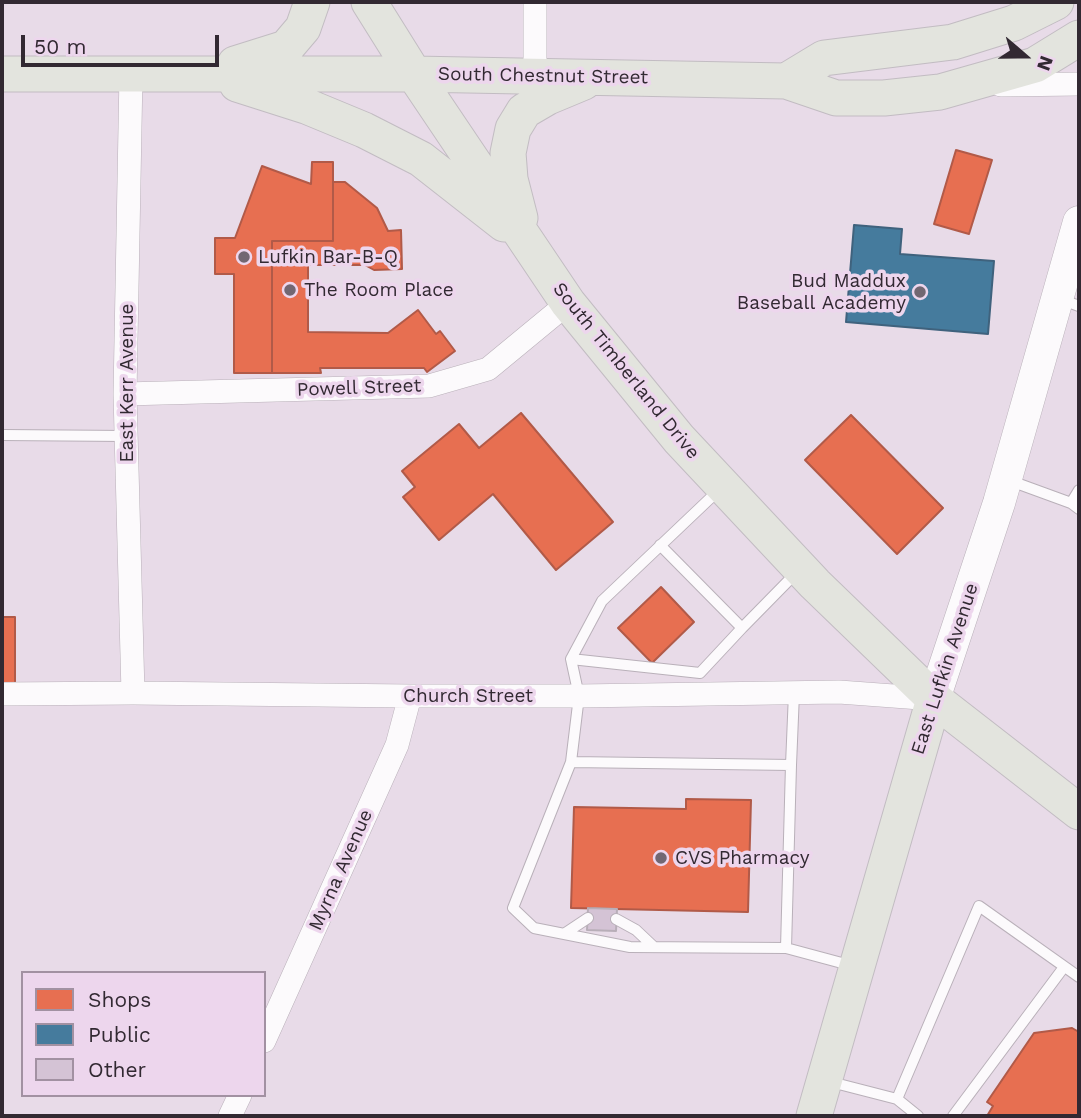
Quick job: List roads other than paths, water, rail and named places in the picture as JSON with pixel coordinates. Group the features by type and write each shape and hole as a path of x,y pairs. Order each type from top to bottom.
{"main road":[{"path":"206,74 286,48 303,28 312,2"},
{"name":"South Timberland Drive","path":"369,2 414,74 568,303 679,439 801,568 934,699 1079,812"},
{"path":"786,80 824,58 954,42 1014,23 1056,2"},
{"path":"963,86 1035,65 1079,38"},
{"name":"South Chestnut Street","path":"2,74 414,74 786,80 836,98 884,98 940,92 963,86"},
{"path":"206,74 306,106 410,153 526,242"},
{"path":"526,242 510,179 508,153 513,129 524,111 548,97 595,77"},
{"name":"East Lufkin Avenue","path":"814,1116 934,699"}],"street":[{"path":"535,2 535,77"},
{"name":"East Kerr Avenue","path":"131,74 125,394 133,693"},
{"name":"South Chestnut Street","path":"963,86 1079,84"},
{"name":"East Lufkin Avenue","path":"934,699 1005,480 1068,302 1079,222"},
{"name":"Powell Street","path":"125,394 429,386 488,369 568,303"},
{"name":"Church Street","path":"2,694 579,696 839,692 934,699"},
{"name":"Myrna Avenue","path":"266,1037 397,746 410,696"},
{"path":"230,1116 239,1097"}],"lane":[{"path":"2,435 126,436"},
{"path":"1005,480 1076,503 1079,489"},
{"path":"723,486 602,601 571,659 579,696 571,762 513,908 534,928 630,947 786,948 858,967"},
{"path":"660,545 741,628"},
{"path":"571,659 700,673 801,568"},
{"path":"786,948 794,693"},
{"path":"571,762 791,765"},
{"path":"897,1099 979,906 1079,977"},
{"path":"564,934 588,918"},
{"path":"616,919 636,930 654,947"},
{"path":"953,1116 1064,967"},
{"path":"825,1080 897,1099 918,1116"}],"place":[{"name":"Lufkin Bar-B-Q","path":"244,257"},
{"name":"The Room Place","path":"290,290"},
{"name":"Bud Maddux Baseball Academy","path":"920,292"},
{"name":"CVS Pharmacy","path":"661,858"}]}
